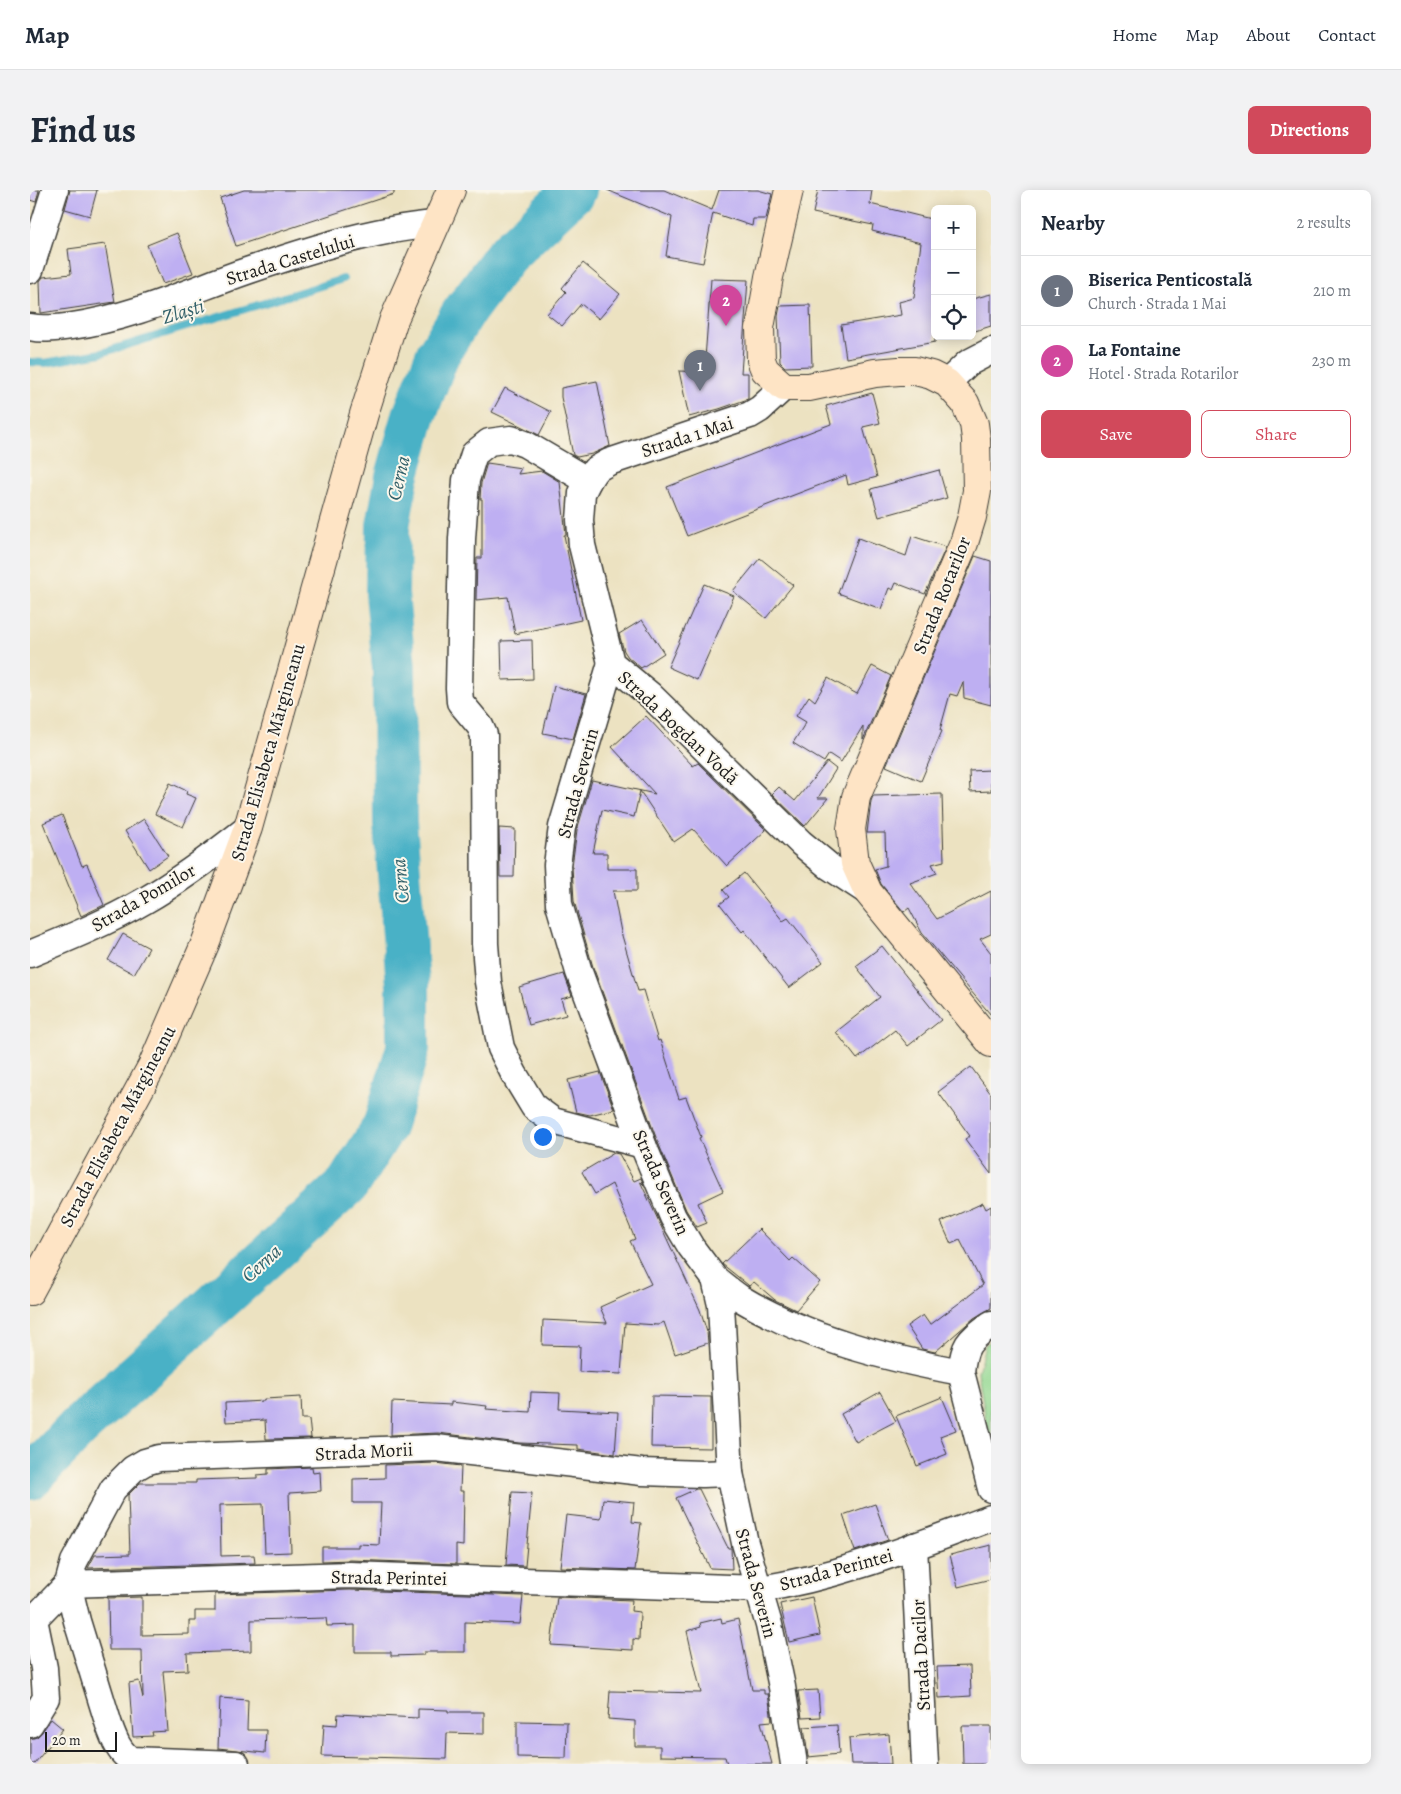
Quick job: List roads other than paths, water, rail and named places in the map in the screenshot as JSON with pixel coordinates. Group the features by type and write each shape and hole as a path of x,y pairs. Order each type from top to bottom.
{"main road":[{"name":"Strada Elisabeta Mărgineanu","path":"30,1292 152,1066 205,944 248,828 361,424 394,319 451,190"},
{"path":"784,387 763,365 761,360 760,328 769,277 789,190"},
{"name":"Strada Rotarilor","path":"784,387 809,388 875,373 915,371 947,384 966,403 974,424 977,491 964,543 856,797 851,829 855,863 868,892 991,1043"}],"street":[{"path":"30,270 55,190"},
{"name":"Strada Castelului","path":"30,327 80,325 128,314 284,258 403,226 436,224"},
{"path":"947,384 968,363 991,352"},
{"name":"Strada 1 Mai","path":"588,480 595,470 609,462 750,415 760,410 784,387"},
{"path":"588,480 525,444 511,439 489,442 474,454 466,480 462,538 460,702 480,726 484,736 485,944 488,982 501,1048 534,1107 553,1121 644,1145"},
{"name":"Strada Bogdan Vodă","path":"588,480 582,492 580,520 582,545 611,663 650,695 801,843 830,867 868,892"},
{"name":"Strada Severin","path":"611,663 562,827 557,865 559,904 579,972 673,1217 691,1247 715,1279 721,1305 730,1473 745,1543 760,1589 782,1687 794,1764"},
{"name":"Strada Pomilor","path":"30,954 85,931 145,900 213,855 248,828"},
{"path":"715,1279 739,1297 793,1324 846,1344 961,1372"},
{"path":"991,1324 970,1340 963,1354 961,1372 991,1489"},
{"name":"Strada Morii","path":"68,1584 74,1562 113,1490 133,1469 145,1462 159,1458 436,1448 642,1472 730,1473"},
{"name":"Strada Perintei","path":"68,1584 350,1575 760,1589 793,1584 830,1575 991,1518"},
{"name":"Strada Dacilor","path":"914,1546 925,1764"},
{"path":"30,1724 46,1698 44,1668 32,1621 68,1584"},
{"path":"68,1584 77,1621 109,1725 124,1755 131,1760 236,1764"}],"waterway":[{"name":"Cerna","path":"30,1478 78,1428 347,1185 384,1127 408,1048 408,985 395,823 394,668 387,593 388,526 397,477 414,416 438,354 463,313 506,255 575,190"},
{"name":"Zlaști","path":"30,362 45,363 101,353 343,279"}],"place":[{"name":"La Fontaine","path":"726,326"},
{"name":"Biserica Penticostală","path":"700,391"}]}
